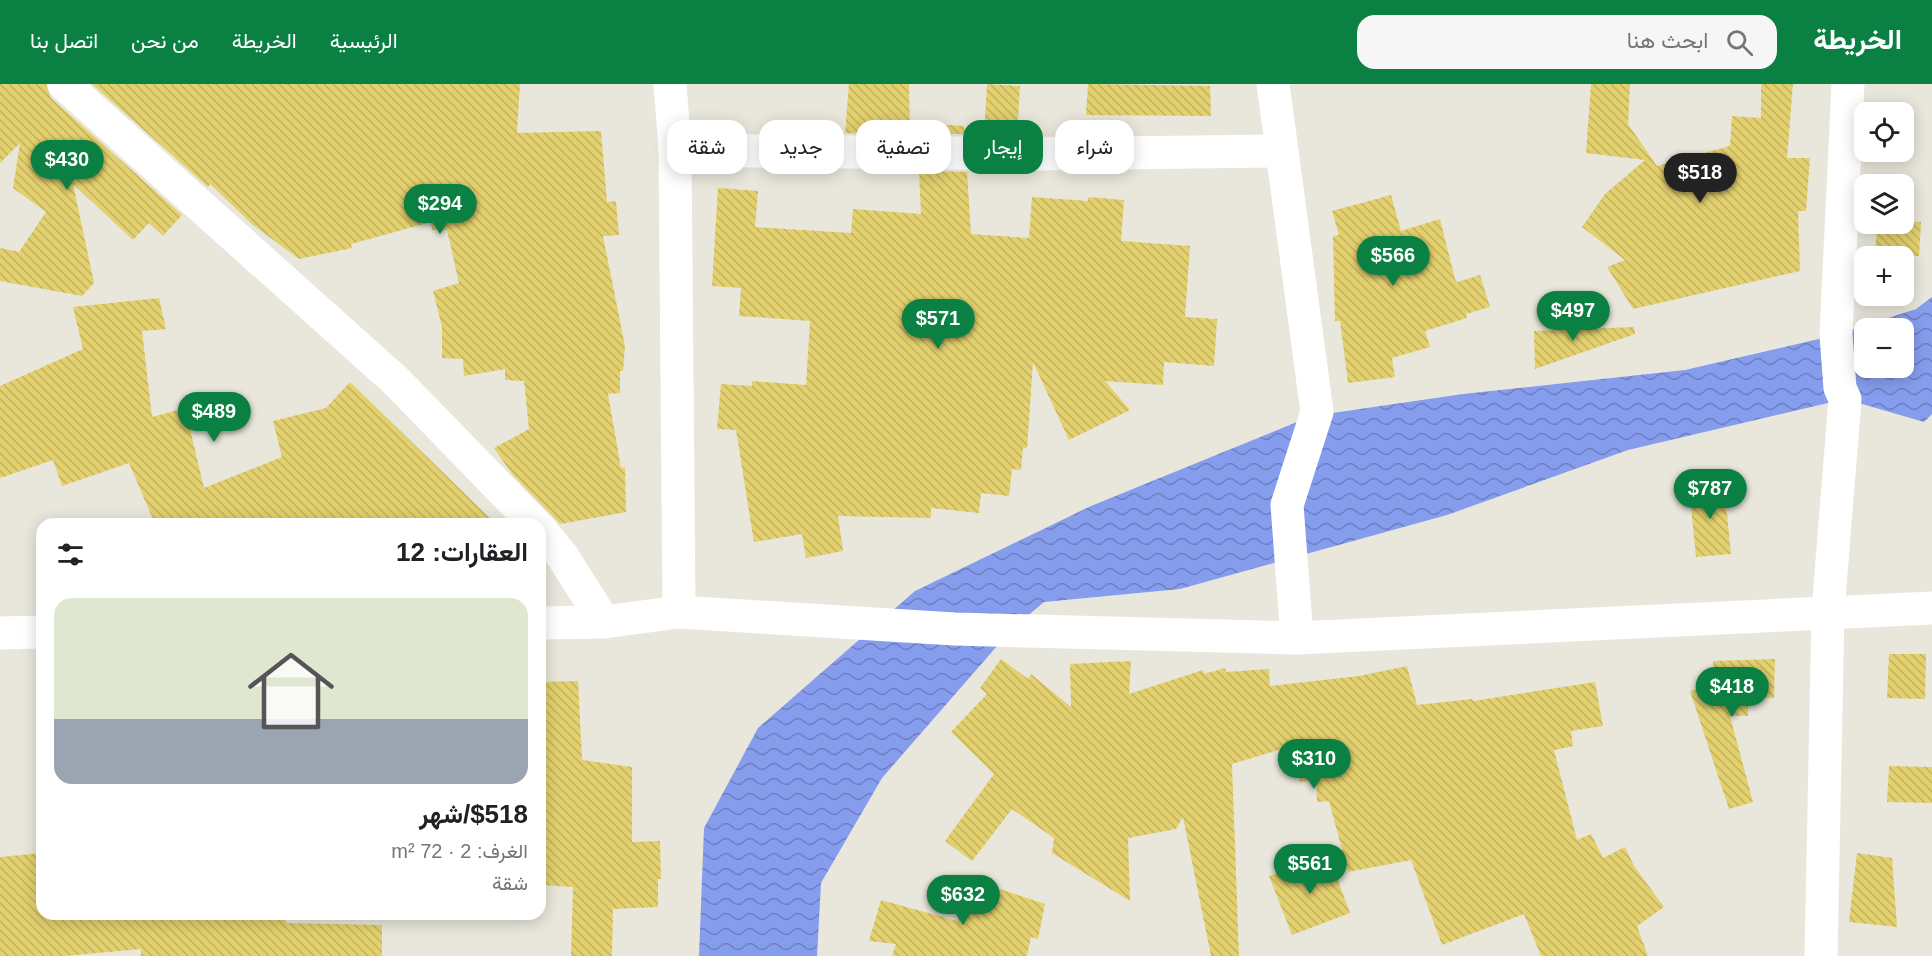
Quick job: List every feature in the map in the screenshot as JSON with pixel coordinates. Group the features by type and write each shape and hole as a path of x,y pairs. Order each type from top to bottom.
{"street":[{"path":"64,84 396,381 529,518"},
{"path":"670,84 673,120"},
{"path":"1273,84 1317,412 1287,505 1298,638"},
{"path":"1821,956 1828,612 1845,399 1840,388 1836,335 1848,84"},
{"path":"747,151 1038,154 1281,151"},
{"path":"675,174 679,612"},
{"path":"546,536 563,557 604,622"},
{"path":"546,623 604,622 679,612 954,629 1298,638 1932,608"},
{"path":"0,633 36,632"}],"water":[{"path":"1932,297 1932,414 1924,422 1845,399 1628,450 1447,515 1180,589 1044,602 1011,630 882,778 821,883 817,956 699,956 704,828 758,728 915,591 1091,506 1312,416 1463,394 1685,370 1854,329 1854,378 1914,378 1914,318 1888,318 1916,309"}],"building":[{"path":"0,84 46,84 51,98 182,215 163,236 149,223 133,240 73,184 94,283 82,296 0,281 0,248 19,252 46,212 13,188 20,143 0,163"},
{"path":"92,84 520,84 517,133 601,131 607,202 616,201 619,235 603,236 625,346 623,371 620,371 620,393 608,394 621,468 625,467 626,512 560,524 512,474 494,448 529,429 524,381 505,380 505,369 464,376 463,359 442,358 442,327 433,291 459,283 447,230 432,230 431,222 351,244 352,248 299,259 253,225 210,184 208,187"},
{"path":"849,84 909,84 910,120 856,120 856,133 845,133"},
{"path":"987,84 1020,86 1018,120 985,120"},
{"path":"1088,84 1210,86 1211,116 1086,115"},
{"path":"1591,84 1630,84 1628,124 1657,166 1730,146 1732,116 1761,118 1761,84 1793,84 1787,158 1810,158 1806,211 1798,211 1800,271 1633,309 1607,267 1625,260 1582,227 1605,194 1645,160 1586,153"},
{"path":"951,125 963,126 963,134 951,134"},
{"path":"951,172 967,174 971,234 1029,238 1032,197 1088,201 1088,197 1124,200 1121,241 1190,246 1185,317 1217,319 1214,366 1164,362 1163,385 1105,381 1130,410 1069,440 1033,362 1027,448 1023,448 1021,470 1012,469 1009,496 981,493 979,513 931,508 931,518 838,516 843,551 806,558 802,534 754,542 736,430 717,429 721,384 752,386 752,381 806,385 810,321 739,316 741,288 712,286 718,188 758,191 755,227 851,233 853,209 921,214 919,174 951,174"},
{"path":"1391,195 1401,231 1440,219 1455,279 1457,282 1480,275 1490,307 1466,314 1467,318 1425,331 1430,347 1392,358 1395,377 1348,383 1340,321 1335,321 1333,236 1339,235 1332,211"},
{"path":"1914,222 1921,222 1919,256 1914,256 1914,246 1876,246 1876,234 1914,234"},
{"path":"159,298 166,329 142,331 152,417 185,408 204,488 282,457 273,421 326,408 350,382 490,518 152,518 129,463 62,486 53,460 0,478 0,386 83,349 73,307"},
{"path":"1634,327 1635,334 1535,369 1534,331"},
{"path":"1724,484 1731,554 1696,557 1689,487"},
{"path":"1889,654 1926,654 1925,699 1887,698"},
{"path":"1001,659 1028,679 1031,674 1071,707 1070,664 1131,661 1129,694 1203,670 1204,674 1225,668 1226,672 1269,669 1270,686 1359,676 1407,666 1417,705 1472,699 1473,701 1595,682 1603,726 1571,731 1573,746 1554,750 1577,840 1591,834 1603,858 1625,847 1634,866 1664,907 1637,926 1648,956 1541,956 1524,914 1442,945 1411,860 1348,872 1329,801 1317,802 1316,779 1300,782 1292,746 1232,764 1239,956 1211,956 1183,817 1176,829 1128,838 1130,901 1052,853 1054,838 1012,809 972,861 945,841 994,774 951,732 987,694 980,688"},
{"path":"1775,659 1774,698 1748,697 1748,716 1730,716 1753,802 1729,809 1690,691 1714,685 1713,661"},
{"path":"578,681 582,760 632,767 632,842 660,841 661,879 658,879 658,907 613,909 612,956 571,956 573,887 546,885 546,682"},
{"path":"1889,766 1932,767 1932,803 1887,802"},
{"path":"1857,853 1892,858 1897,927 1849,922"},
{"path":"36,854 36,920 286,920 286,923 382,925 382,956 141,956 141,949 65,956 0,956 0,857"},
{"path":"1329,856 1350,913 1292,935 1269,876"},
{"path":"972,880 1045,904 1038,939 1031,937 1027,956 892,956 896,944 869,941 881,900 957,921"}]}
